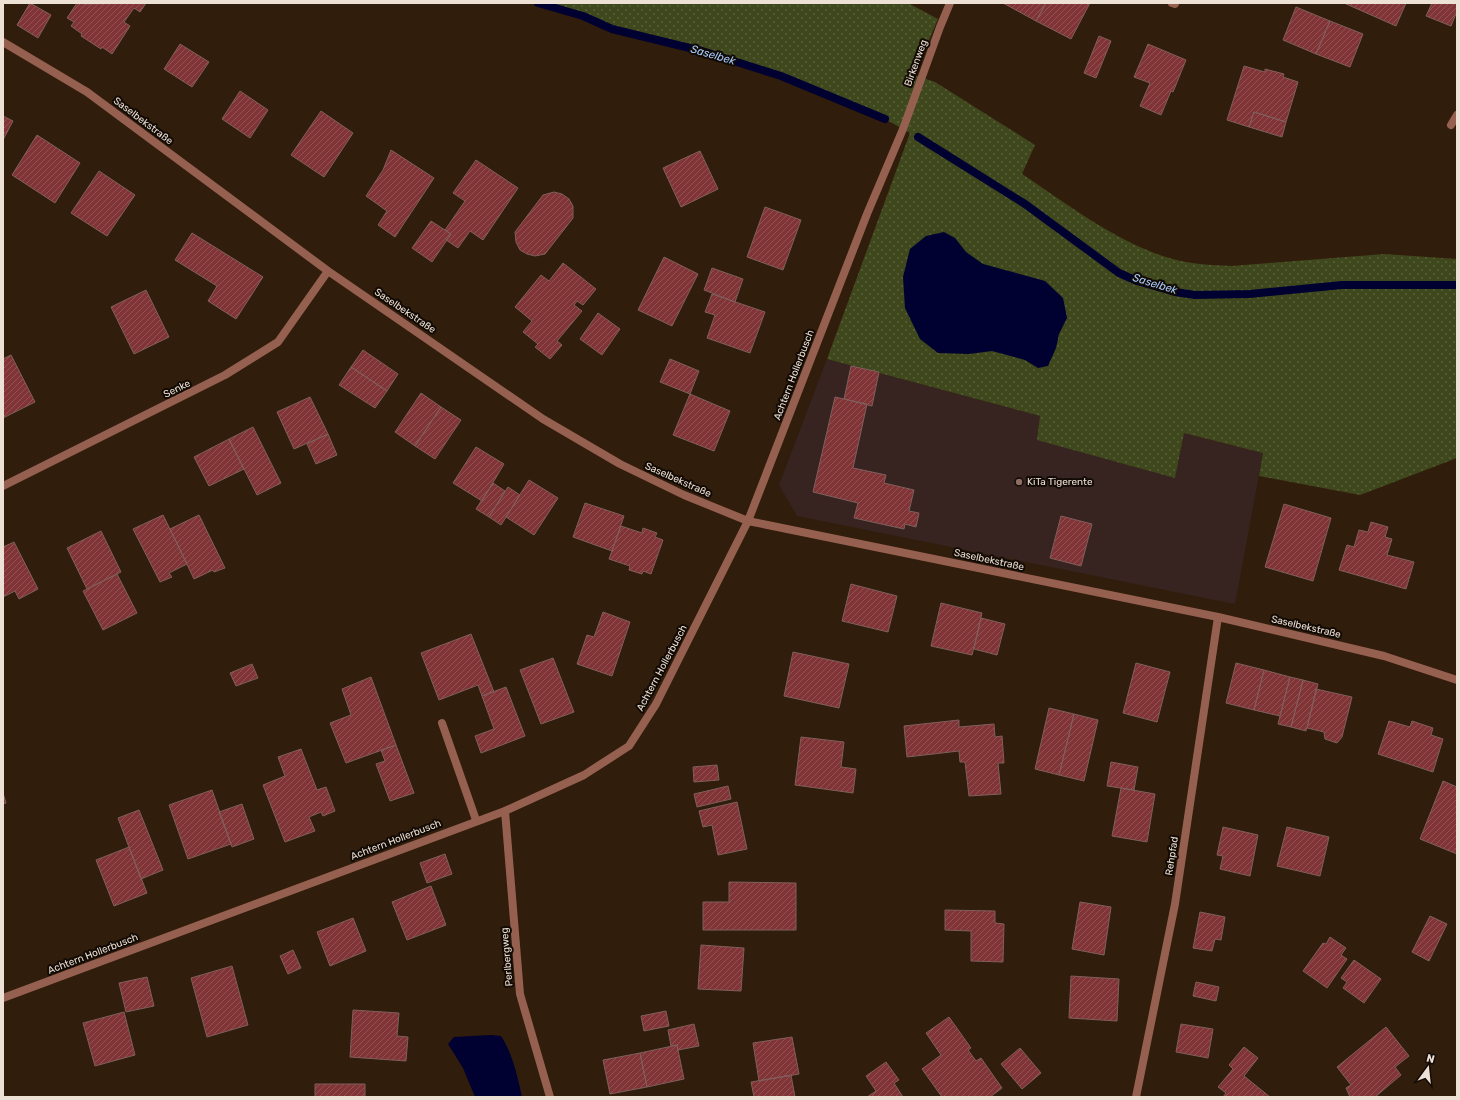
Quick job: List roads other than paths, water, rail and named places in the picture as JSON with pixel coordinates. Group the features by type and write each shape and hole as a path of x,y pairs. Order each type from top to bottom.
{"street":[{"name":"Birkenweg","path":"903,129 950,3"},
{"name":"Saselbekstraße","path":"3,42 87,92 328,272 543,419 620,464 684,495 748,521 1218,617 1384,656 1457,680"},
{"path":"1451,126 1457,115"},
{"name":"Achtern Hollerbusch","path":"3,998 476,820 505,811 584,775 629,746 656,704 748,521 867,214 903,129"},
{"name":"Senke","path":"3,486 226,375 278,342 328,272"},
{"name":"Rehpfad","path":"1136,1097 1175,904 1218,617"},
{"path":"442,723 476,820"},
{"name":"Perlbergweg","path":"505,811 520,994 550,1097"}],"waterway":[{"name":"Saselbek","path":"538,3 583,16 612,29 702,51 781,76 885,119"},
{"name":"Saselbek","path":"918,137 1025,204 1119,273 1137,281 1175,292 1195,295 1250,294 1342,285 1457,285"}],"place":[{"name":"KiTa Tigerente","path":"1019,482"}]}
